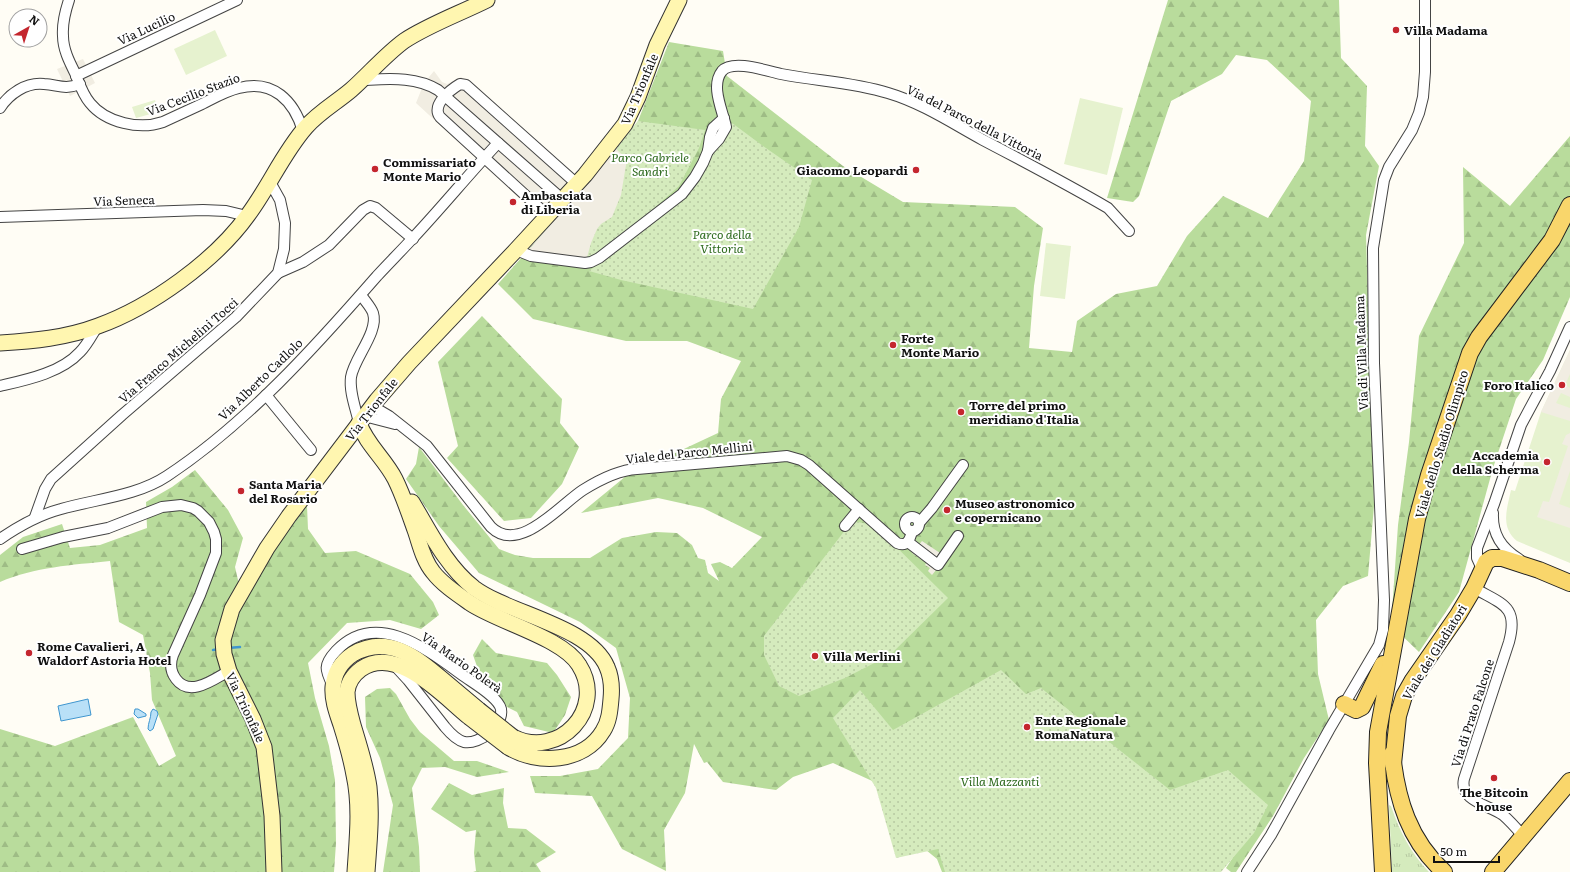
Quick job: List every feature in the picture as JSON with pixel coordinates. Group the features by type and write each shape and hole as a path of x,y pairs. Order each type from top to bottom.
{"main road":[{"path":"0,343 43,339 98,327 146,303 187,275 215,251 247,216 303,131 314,119 362,80 397,46 410,37 487,0"},
{"name":"Via Trionfale","path":"274,872 272,816 264,747 253,719 229,670 224,654 223,645 226,628 232,609 275,537 302,498 365,415 409,363 548,216 608,147 628,119 657,45 679,0"},
{"name":"Viale dello Stadio Olimpico","path":"1383,872 1377,758 1379,724 1421,504 1466,363 1479,337 1552,240 1570,205"},
{"path":"365,415 369,442 411,501 455,570 471,585 495,601 569,632 595,649 607,665 612,689 607,722 603,731 591,744 576,753 555,759 529,757 474,714 404,667 392,663 378,662 364,667 352,677 347,692 350,711 369,787 370,829 367,872"},
{"path":"396,481 424,556 436,576 480,609 552,642 574,658 581,667 586,684 587,702 584,712 575,726 562,736 545,742 511,742"},
{"path":"1482,569 1487,560 1495,557 1539,570 1570,583"},
{"name":"Viale dei Gladiatori","path":"1393,764 1398,716 1404,696 1413,680 1455,619 1474,588 1482,569"},
{"path":"1344,704 1357,710 1364,705 1381,668 1397,627"},
{"path":"1397,627 1402,647 1390,722 1393,764 1398,797 1413,834 1426,854 1444,872"},
{"path":"355,872 358,821 357,796 352,766 335,705 333,686 339,668 349,658 366,648 384,646 400,650 414,657 474,714"},
{"path":"1493,872 1570,782"}],"street":[{"name":"Via Cecilio Stazio","path":"69,0 64,18 62,34 65,50 79,84 90,104 101,113 124,123 145,126 163,122 239,88 261,86 275,91 289,103 297,115 303,131"},
{"name":"Via Lucilio","path":"0,108 12,95 26,86 42,83 66,88 79,84 88,70 237,0"},
{"name":"Via di Villa Madama","path":"1247,872 1271,836 1378,645 1384,624 1374,363 1372,258 1375,227 1384,180 1389,167 1415,123 1423,97 1425,72 1425,0"},
{"name":"Via del Parco della Vittoria","path":"516,250 531,256 585,263 591,262 682,194 695,177 708,151 726,127 720,103 718,83 721,72 731,66 840,82 882,91 914,102 1111,210 1129,231"},
{"path":"362,80 412,80 430,86 446,96 562,199"},
{"path":"548,216 438,114 438,108 446,96 458,85 466,85 577,184"},
{"name":"Via Alberto Cadlolo","path":"0,539 35,517 60,509 137,490 160,481 190,460 266,395 288,373 413,239 498,143"},
{"name":"Via Franco Michelini Tocci","path":"35,517 51,479 122,415 236,317 278,273 284,249 285,223 282,206 270,182"},
{"path":"278,273 303,262 330,246 363,210 370,206 376,208 413,239"},
{"name":"Via Seneca","path":"0,217 203,210 228,211 247,216"},
{"path":"361,295 372,310 374,318 372,330 351,377 353,397 365,415"},
{"path":"0,386 32,379 68,362 80,352 98,327"},
{"path":"1482,569 1477,558 1477,548 1521,425 1550,370 1570,327"},
{"path":"266,395 311,450"},
{"name":"Viale del Parco Mellini","path":"365,415 400,425 426,446 488,523 496,532 504,536 522,533 534,528 582,490 622,471 784,456 794,457 808,463 897,543 902,545 908,542"},
{"path":"958,536 938,565 908,542 912,531 906,528 907,520 910,518 914,518 919,523 932,508 963,464"},
{"path":"1494,504 1492,524 1497,539 1509,552 1539,570"},
{"path":"22,549 63,537 108,528 162,507 181,505 193,508 206,518 212,528 216,539 216,553 200,595 172,655 171,668 177,680 185,686 192,688 211,681 229,670"},
{"path":"845,526 859,509"},
{"name":"Via di Prato Falcone","path":"1474,588 1506,607 1511,614 1512,627 1509,642 1464,779 1463,788 1472,799 1503,816 1523,836"},
{"name":"Via Mario Polerà","path":"333,686 327,674 326,667 330,659 341,646 350,639 363,634 390,634 420,646 488,694 500,706 501,713 499,720 484,737 473,742 461,740 445,727 405,676 392,663"}],"green space":[{"path":"1168,0 1339,0 1341,58 1367,86 1365,146 1379,166 1366,235 1374,506 1368,576 1343,586 1316,620 1318,674 1329,720 1304,758 1273,816 1236,872 1231,872 1226,868 1250,831 1158,872 942,872 937,859 904,832 894,791 833,763 793,777 776,790 723,782 707,762 704,763 694,744 685,793 664,830 666,871 622,849 592,796 535,793 530,776 560,776 598,769 628,738 630,698 616,648 580,622 479,573 439,526 406,479 416,464 419,447 499,549 515,555 533,558 590,558 622,538 656,532 677,533 692,545 698,558 705,560 708,573 719,581 711,564 720,562 732,568 762,537 703,508 658,498 581,513 626,476 718,433 721,399 741,361 687,341 626,341 533,319 498,284 608,160 638,121 669,42 723,51 727,76 843,166 903,202 1015,207 1043,228 1034,286 1029,348 1072,352 1077,321 1116,294 1157,286 1187,236 1223,196 1268,218 1304,161 1311,101 1267,60 1236,55 1222,74 1171,101 1139,196 1133,202 1107,198"},
{"path":"215,30 227,56 186,75 174,49"},
{"path":"1080,98 1123,108 1107,175 1064,164"},
{"path":"155,100 158,112 136,118 132,107"},
{"name":"Parco Gabriele Sandri","path":"638,121 705,130 699,148 679,186 643,218 586,261 552,253 527,252 608,160"},
{"name":"Parco della Vittoria","path":"732,123 812,180 799,227 753,309 621,280 589,271 691,190 698,181 710,157"},
{"path":"1570,136 1570,297 1543,360 1516,399 1493,468 1459,592 1419,652 1391,625 1398,525 1409,442 1419,336 1464,243 1463,167 1510,206"},
{"path":"1046,243 1071,246 1065,299 1040,296"},
{"path":"482,316 562,399 560,423 579,447 562,484 531,518 504,521 447,458 458,446 438,362"},
{"name":"Accademia della Scherma","path":"1570,350 1570,563 1517,541 1508,530 1506,517 1511,490 1515,491 1541,412"},
{"path":"195,470 228,510 243,538 235,567 241,593 307,506 308,529 325,553 356,551 410,574 433,602 439,615 421,629 390,620 347,623 308,663 315,698 329,746 335,780 336,843 334,872 0,872 0,729 55,746 133,717 159,766 176,756 152,700 150,673 143,635 119,622 110,561 68,565 40,570 0,582 0,555 23,537 62,524 70,548 100,545 147,528 146,502 172,487"},
{"path":"852,521 874,525 948,598 890,655 845,678 799,696 779,686 764,655 764,636"},
{"path":"482,639 496,653 547,663 557,675 571,697 565,715 553,733 524,726 517,712 507,707 491,691 480,675 473,655"},
{"name":"Villa Mazzanti","path":"1001,670 1026,694 1041,688 1170,790 1228,770 1268,805 1254,833 1221,872 945,872 938,849 896,858 876,788 833,718 860,690 893,730"},
{"path":"390,688 396,694 410,719 420,732 454,761 477,761 509,772 477,777 445,767 422,768 412,788 419,847 420,872 383,872 393,805 380,758 366,727 365,697 377,689"},
{"path":"449,783 472,795 504,788 503,803 508,828 526,829 556,852 536,864 541,872 473,872 476,871 474,853 476,830 466,832 431,809"},
{"path":"1389,805 1391,806 1406,841 1416,857 1429,872 1392,872"}],"shaded area":[{"path":"83,59 95,83 70,96 57,69"},
{"path":"434,71 442,82 447,84 461,77 578,182 543,220 416,103 424,83"},
{"path":"616,149 627,159 621,195 612,217 601,224 597,229 586,261 552,253 527,252"},
{"name":"Foro Italico","path":"1570,350 1570,374 1565,385 1570,388 1570,397 1561,393 1556,403 1570,408 1570,421 1541,412"},
{"path":"1570,433 1570,471 1559,504 1570,508 1570,528 1537,517 1543,501 1549,502 1568,446 1562,444 1566,435"},
{"path":"922,541 943,555 941,564 932,575 928,571 930,568 925,565 927,562 923,558 922,560 912,553"}],"water":[{"path":"88,699 91,715 61,721 58,706"},
{"path":"135,709 138,709 146,714 146,716 138,718 134,714"},
{"path":"153,709 157,711 158,714 153,729 150,731 148,727"}],"waterway":[{"path":"228,648 240,647"},
{"path":"213,650 220,649"}],"place":[{"name":"Villa Madama","path":"1396,30"},
{"name":"Commissariato Monte Mario","path":"375,169"},
{"name":"Giacomo Leopardi","path":"916,170"},
{"name":"Ambasciata di Liberia","path":"513,202"},
{"name":"Forte Monte Mario","path":"893,345"},
{"name":"Foro Italico","path":"1562,385"},
{"name":"Torre del primo meridiano d'Italia","path":"961,412"},
{"name":"Accademia della Scherma","path":"1547,462"},
{"name":"Santa Maria del Rosario","path":"241,491"},
{"name":"Museo astronomico e copernicano","path":"947,510"},
{"name":"Rome Cavalieri, A Waldorf Astoria Hotel","path":"29,653"},
{"name":"Villa Merlini","path":"815,656"},
{"name":"Ente Regionale RomaNatura","path":"1027,727"},
{"name":"The Bitcoin house","path":"1494,778"}]}
